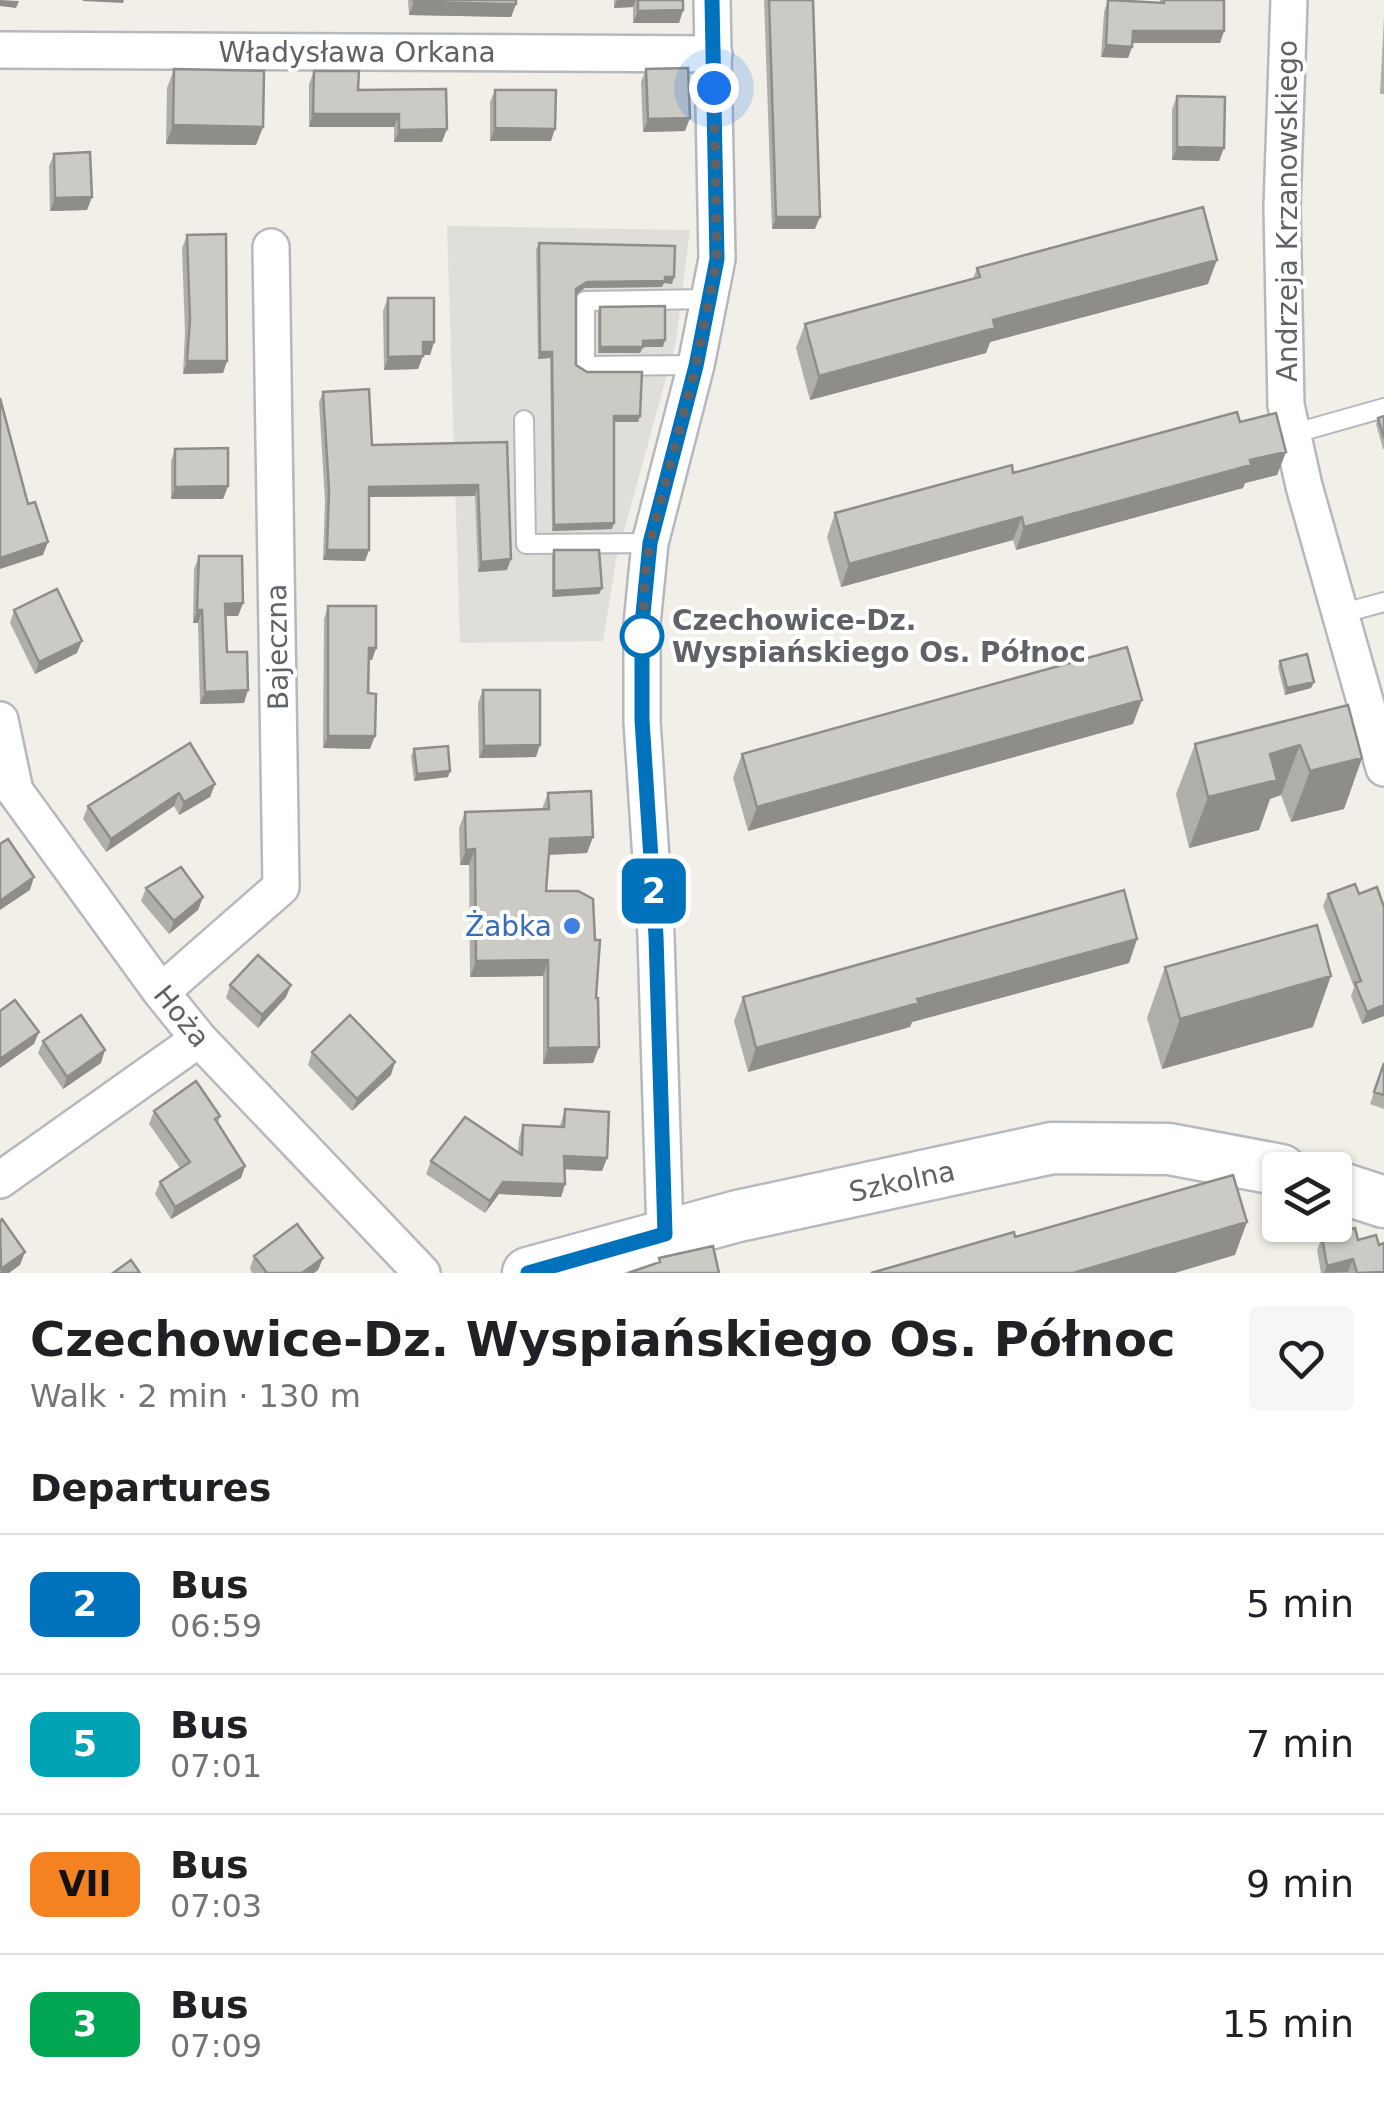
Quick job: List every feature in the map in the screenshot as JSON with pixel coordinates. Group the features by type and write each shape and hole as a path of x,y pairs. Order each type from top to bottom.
{"street":[{"path":"665,1234 656,936 642,720 642,624 650,543 696,366 717,259 712,0"},
{"name":"Andrzeja Krzanowskiego","path":"1289,0 1282,207 1286,405 1384,768"},
{"name":"Władysława Orkana","path":"0,50 714,54"},
{"name":"Bajeczna","path":"161,992 281,888 270,247"},
{"name":"Hoża","path":"0,720 8,796 199,1039 422,1273"},
{"path":"0,1180 199,1039"},
{"name":"Szkolna","path":"528,1273 665,1234 1052,1148 1169,1149 1262,1166"},
{"path":"1352,1192 1384,1202"}],"lane":[{"path":"696,366 585,366 585,300 709,299"},
{"path":"1292,434 1384,408"},
{"path":"524,420 526,544 650,543"},
{"path":"1340,614 1384,602"}],"shaded area":[{"path":"447,226 690,230 676,342 616,560 603,641 460,643"}],"building":[{"path":"516,0 516,4 414,2"},
{"path":"638,0 683,0 683,10 638,11"},
{"path":"769,0 813,0 820,217 776,217"},
{"path":"1108,0 1224,0 1224,31 1133,31 1132,47 1106,45"},
{"path":"688,68 690,118 648,119 646,69"},
{"path":"174,69 264,71 263,127 173,125"},
{"path":"314,71 359,71 358,90 446,89 447,129 399,130 399,114 313,114"},
{"path":"495,90 556,90 555,129 495,128"},
{"path":"1177,96 1225,97 1224,148 1177,147"},
{"path":"90,152 92,197 55,198 54,154"},
{"path":"1203,207 1217,260 993,320 995,328 819,376 805,324 980,277 977,268"},
{"path":"226,234 227,361 187,361 187,235"},
{"path":"539,243 675,246 674,277 665,277 665,281 587,282 576,289 576,365 587,372 642,372 640,416 614,416 614,523 554,525 552,352 540,352"},
{"path":"388,298 434,298 434,342 423,342 423,356 388,357"},
{"path":"665,306 665,340 643,341 643,347 600,347 600,307"},
{"path":"369,389 372,445 507,442 511,559 481,562 478,485 369,487 369,550 327,550 329,490 323,392"},
{"path":"0,398 28,504 35,502 48,542 0,558"},
{"path":"1237,412 1240,422 1276,413 1286,452 1024,527 1022,517 849,564 835,513 1012,465 1013,473"},
{"path":"1384,416 1384,438 1378,418"},
{"path":"228,448 228,486 175,487 175,449"},
{"path":"554,550 599,550 602,588 554,591"},
{"path":"199,556 242,556 243,603 225,604 227,652 247,652 248,690 205,692 202,610 197,610"},
{"path":"57,589 82,641 39,662 14,610"},
{"path":"328,606 376,606 376,648 369,648 368,693 376,694 375,736 328,736"},
{"path":"1127,647 1142,700 757,807 742,754"},
{"path":"1307,654 1314,682 1287,688 1280,661"},
{"path":"483,690 540,690 540,745 484,746"},
{"path":"1348,705 1362,758 1310,771 1300,745 1270,754 1277,780 1208,797 1195,744"},
{"path":"190,743 215,784 184,802 179,793 111,839 88,806"},
{"path":"448,746 450,771 417,774 414,749"},
{"path":"591,791 593,837 550,839 546,891 578,891 593,899 595,940 600,940 596,998 599,1047 548,1048 548,960 476,961 475,849 466,850 465,812 549,809 548,793"},
{"path":"8,839 34,877 0,901 0,844"},
{"path":"181,867 203,897 174,921 146,888"},
{"path":"1355,884 1359,894 1377,887 1384,907 1384,1005 1367,1012 1355,983 1361,981 1328,894"},
{"path":"1124,890 1137,939 756,1048 743,997"},
{"path":"1317,925 1331,976 1180,1019 1165,967"},
{"path":"258,955 291,985 262,1015 230,985"},
{"path":"15,1000 39,1032 0,1059 0,1011"},
{"path":"81,1015 105,1050 67,1077 43,1041"},
{"path":"350,1015 395,1062 357,1099 312,1052"},
{"path":"1384,1063 1384,1095 1374,1092"},
{"path":"196,1081 220,1116 215,1119 245,1166 175,1207 160,1182 190,1162 154,1111"},
{"path":"565,1109 609,1112 607,1158 564,1156 565,1184 503,1182 490,1201 431,1161 465,1117 522,1155 523,1125 564,1127"},
{"path":"1233,1175 1247,1222 1073,1273 871,1273 1014,1232 1015,1237"},
{"path":"0,1221 25,1252 1,1269"},
{"path":"297,1224 323,1258 302,1273 267,1273 254,1256"},
{"path":"1355,1228 1358,1240 1376,1235 1379,1245 1384,1243 1384,1272 1357,1273 1353,1259 1327,1266 1323,1242 1352,1242"},
{"path":"713,1246 719,1273 628,1273 660,1262 659,1258"},
{"path":"131,1260 140,1273 113,1273"}],"bus line":[{"name":"2","path":"528,1273 665,1234 656,936 642,720 642,624 650,543 696,366 717,259 712,0"}],"place":[{"name":"Czechowice-Dz. Wyspiańskiego Os. Północ","path":"642,636"},
{"name":"Żabka","path":"572,926"}],"route":[{"path":"642,636 642,648 650,543 696,366 717,259 714,88"}]}
